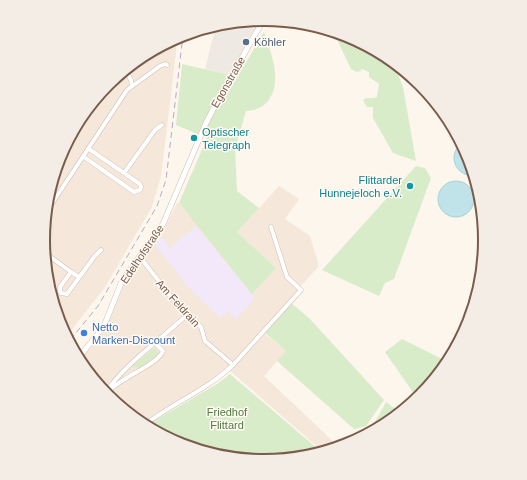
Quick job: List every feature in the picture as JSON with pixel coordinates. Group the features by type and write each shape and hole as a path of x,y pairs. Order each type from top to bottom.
{"street":[{"name":"Egonstraße","path":"177,192 206,123 260,26"},
{"path":"53,202 127,90 160,66 167,65"},
{"path":"128,74 132,81 132,86"},
{"path":"124,173 155,130 162,125"},
{"path":"84,157 134,192 140,190 140,184 89,149"},
{"name":"Edelhofstraße","path":"82,353 104,326 122,281 163,224 177,192"},
{"path":"150,421 162,412 208,385 228,370 301,290 287,277 271,227"},
{"path":"71,272 60,287 61,293 67,294 94,257 101,250"},
{"path":"50,257 79,277"},
{"name":"Am Feldrain","path":"140,257 172,298 201,327 206,341 233,365"},
{"path":"109,388 117,377 188,314"},
{"path":"110,389 150,364 161,355 163,351 155,343"}],"shaded area":[{"path":"258,26 230,75 205,69 214,32"},
{"path":"177,44 161,176 152,207 105,287 70,332 57,295 51,268 50,254 51,212 61,171 78,133 94,110 112,89 133,70"},
{"path":"279,186 299,199 285,219 310,236 319,266 261,331 286,351 264,376 334,442 318,447 228,369 216,378 155,414 148,420 122,401 103,381 84,356 106,325 123,285 132,271 161,236 177,203 179,203 198,225 197,226 276,268 237,232"},
{"path":"196,226 255,298 236,319 227,311 221,318 192,291 155,245 161,236 170,248"}],"green space":[{"path":"264,32 274,67 275,85 268,101 263,106 258,109 246,111 235,149 237,191 259,208 237,232 276,268 252,294 179,203 207,138 176,125 182,64 230,75 217,98 223,101"},
{"path":"337,39 358,48 397,73 403,87 416,161 393,153 373,118 373,107 367,107 363,100 366,98 377,97 379,84 369,77 369,72 362,69 357,72 351,69"},
{"path":"416,166 425,168 431,178 394,279 385,283 379,296 322,270"},
{"path":"291,303 309,318 384,400 366,426 354,429 277,361 286,351 265,333"},
{"path":"402,339 441,359 413,393 385,352"},
{"path":"154,348 158,354 141,367 138,368 132,366"},
{"name":"Friedhof Flittard","path":"230,374 316,448 277,454 250,454 222,450 182,438 152,422 217,384"},
{"path":"386,402 395,409 375,422"}],"water":[{"path":"456,149 467,175 461,172 455,164 454,154"},
{"path":"452,181 460,181 469,186 474,203 469,212 460,217 452,217 443,212 438,203 438,195 443,186"}],"railway":[{"path":"73,337 98,306 157,206 166,180 182,42"}],"place":[{"name":"Köhler","path":"246,42"},
{"name":"Optischer Telegraph","path":"194,138"},
{"name":"Flittarder Hunnejeloch e.V.","path":"410,186"},
{"name":"Netto Marken-Discount","path":"84,333"}]}
